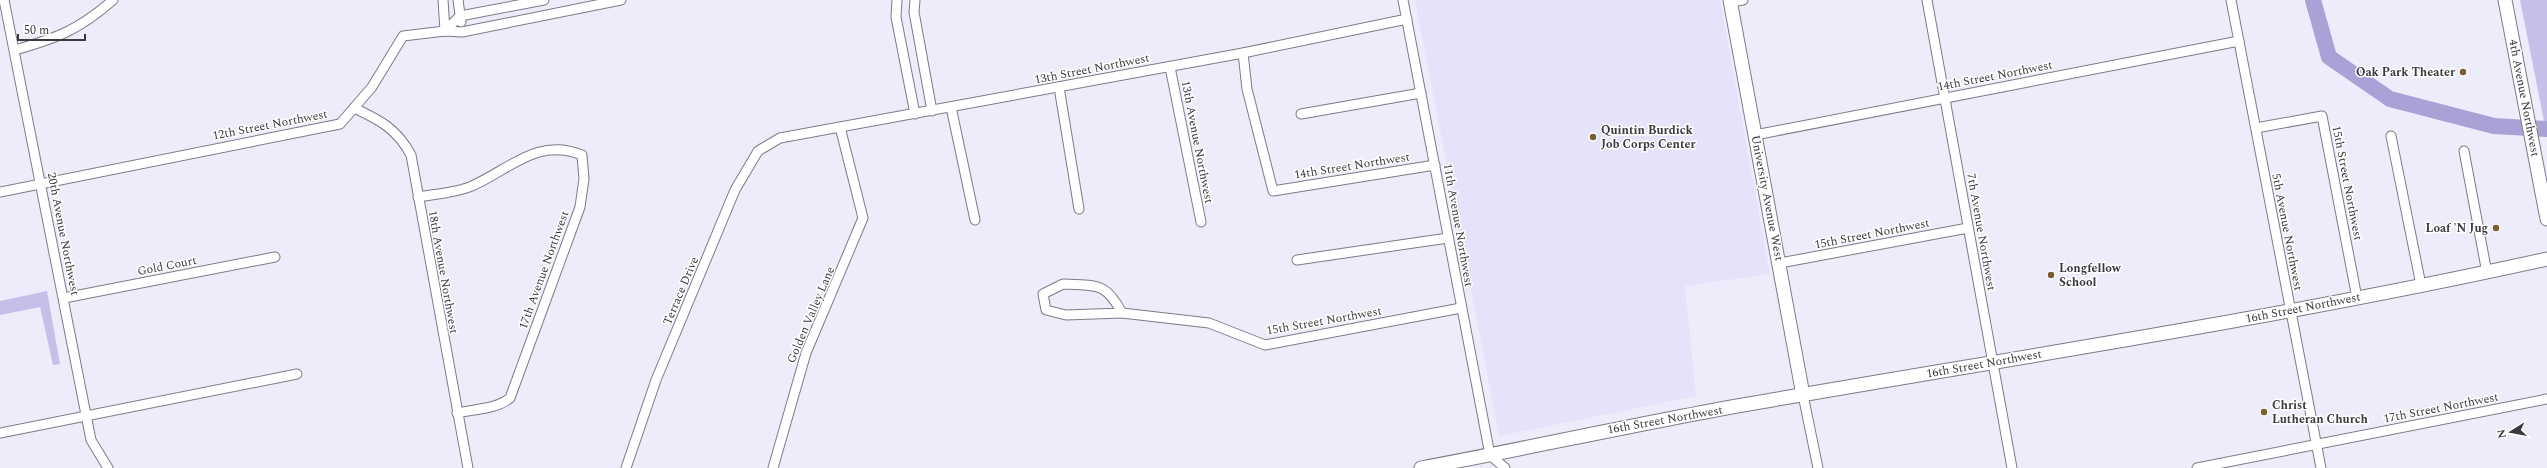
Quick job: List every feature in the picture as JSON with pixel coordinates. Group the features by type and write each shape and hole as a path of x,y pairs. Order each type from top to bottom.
{"street":[{"name":"20th Avenue Northwest","path":"4,0 91,440 108,468"},
{"path":"14,50 66,34 91,20 113,0"},
{"path":"443,0 445,31"},
{"path":"458,0 462,32"},
{"path":"445,31 460,16 544,0"},
{"path":"445,31 462,32 621,0"},
{"path":"897,0 896,17 915,114"},
{"path":"915,0 914,12 932,111"},
{"name":"11th Avenue Northwest","path":"1403,0 1490,455"},
{"name":"7th Avenue Northwest","path":"1927,0 2012,468"},
{"name":"5th Avenue Northwest","path":"2231,0 2321,468"},
{"name":"4th Avenue Northwest","path":"2505,0 2547,219"},
{"name":"University Avenue West","path":"1735,1 1769,217 1780,263 1803,395"},
{"name":"13th Street Northwest","path":"780,138 1170,67 1407,19"},
{"name":"12th Street Northwest","path":"0,192 340,124 372,87 403,36 445,31"},
{"name":"14th Street Northwest","path":"1755,135 2239,41"},
{"name":"14th Street Northwest","path":"1243,53 1247,89 1273,191 1435,165"},
{"name":"13th Avenue Northwest","path":"1170,67 1200,222"},
{"path":"1059,87 1079,209"},
{"path":"1301,114 1421,93"},
{"path":"951,107 975,220"},
{"name":"18th Avenue Northwest","path":"354,108 387,125 403,139 411,155 468,468"},
{"name":"15th Street Northwest","path":"2256,128 2322,116 2357,298"},
{"name":"Golden Valley Lane","path":"773,468 806,353 864,218 840,127"},
{"path":"2391,136 2421,285"},
{"name":"Terrace Drive","path":"626,468 656,380 735,190 758,151 780,138"},
{"name":"17th Avenue Northwest","path":"418,197 471,186 529,154 566,149 582,155 584,171 580,207 510,398 504,403 494,406 457,412"},
{"path":"2464,151 2487,273"},
{"name":"15th Street Northwest","path":"1780,263 1968,228"},
{"path":"1297,260 1448,238"},
{"name":"Gold Court","path":"64,298 275,257"},
{"name":"16th Street Northwest","path":"1421,468 1490,455 1580,435 2290,311 2487,273 2547,259"},
{"name":"15th Street Northwest","path":"1122,313 1113,295 1101,287 1063,284 1042,294 1046,310 1066,315 1122,313 1209,324 1265,344 1461,308"},
{"path":"0,433 87,417 297,374"},
{"path":"1803,395 1818,468"},
{"name":"17th Street Northwest","path":"2198,468 2317,446 2547,399"},
{"path":"1490,455 1505,468"}],"shaded area":[{"name":"Quintin Burdick Job Corps Center","path":"1415,0 1720,0 1770,274 1685,286 1696,396 1499,436"},
{"path":"2520,0 2547,0 2547,136"},
{"path":"47,291 60,364 53,365 40,307 0,315 0,301"}],"waterway":[{"path":"2313,0 2329,57 2390,99 2494,126 2547,129"}],"place":[{"name":"Oak Park Theater","path":"2463,72"},
{"name":"Quintin Burdick Job Corps Center","path":"1593,137"},
{"name":"Loaf 'N Jug","path":"2496,228"},
{"name":"Longfellow School","path":"2051,275"},
{"name":"Christ Lutheran Church","path":"2264,412"}]}
